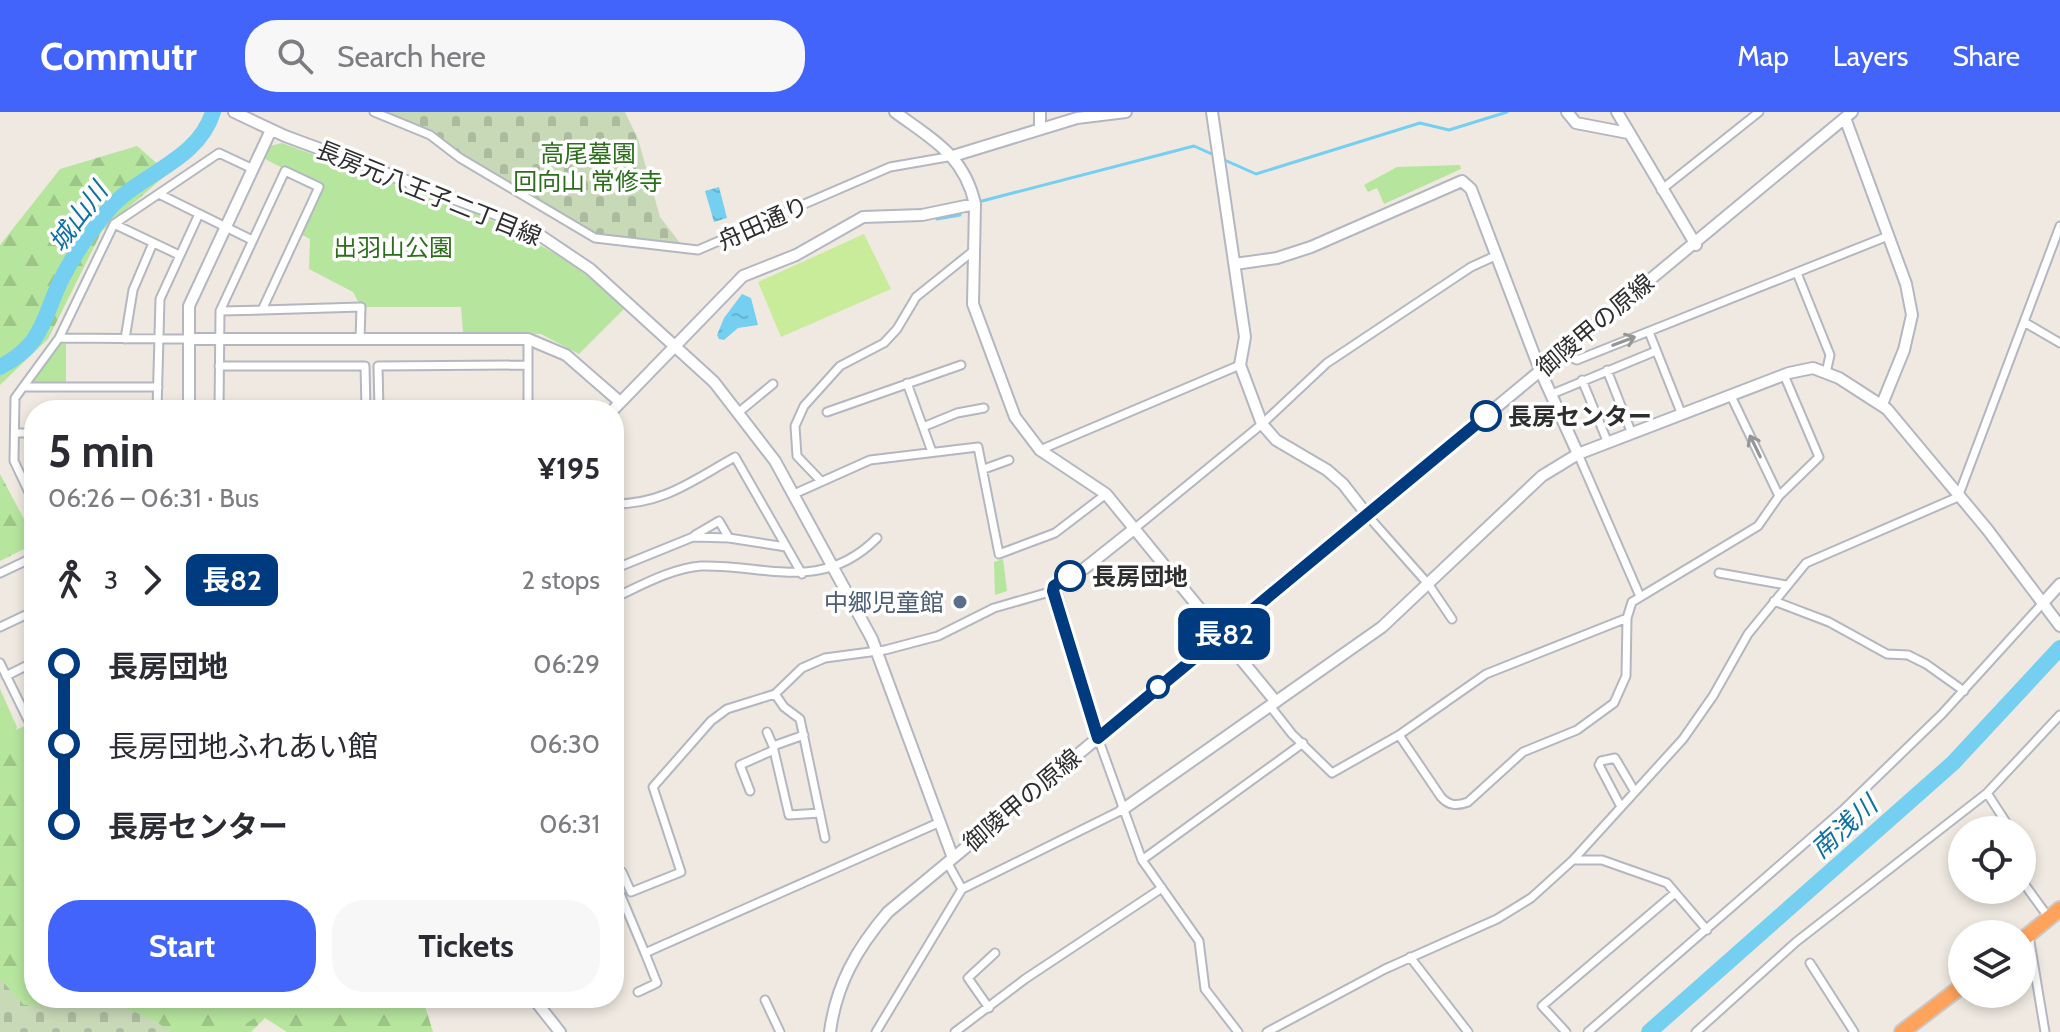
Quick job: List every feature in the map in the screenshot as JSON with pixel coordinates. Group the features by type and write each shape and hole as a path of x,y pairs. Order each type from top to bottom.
{"highway":[{"path":"2036,929 2055,914"},
{"path":"1902,1032 1948,997"}],"street":[{"name":"長房元八王子二丁目線","path":"234,112 248,115 271,130 496,214 541,236 590,269 714,382 739,412 794,494 877,651 950,860"},
{"name":"舟田通り","path":"374,112 430,135 460,158 595,238 698,250 890,167 953,156 1096,114 1126,112"},
{"path":"895,112 953,156 962,167 975,204 971,280 979,328 1015,417 1040,450 1106,494 1223,634 1303,743 1332,773 1399,735 1486,674 1627,618"},
{"path":"1040,112 1040,129"},
{"path":"1212,112 1245,337 1240,365 1262,424 1276,440 1335,477 1429,585 1452,619"},
{"path":"1567,112 1576,123 1628,133"},
{"path":"1617,112 1696,245"},
{"path":"1661,190 1759,112"},
{"path":"1849,115 1906,284 1912,315 1904,350 1882,404"},
{"name":"御陵甲の原線","path":"830,1032 841,985 854,956 888,912 1849,115"},
{"path":"189,400 188,339 192,298 271,130"},
{"path":"24,483 14,461 15,398 59,338 114,224 219,153 253,169"},
{"path":"219,400 220,311 285,171 319,187 262,310"},
{"path":"1235,264 1277,258 1311,247 1462,181 1471,189 1540,370 1639,594"},
{"path":"159,194 252,240"},
{"path":"622,400 743,276 796,255 849,223 877,214 922,215 975,204"},
{"path":"157,400 160,299 177,254 199,214"},
{"path":"114,224 177,254"},
{"path":"1267,1032 1410,957 1510,912 1573,860 1698,719 1741,645 1806,563 1825,552 1917,517 1958,497 2024,322 2056,248 2060,226"},
{"path":"1561,353 1577,360 1888,236"},
{"path":"125,339 133,290 153,243"},
{"path":"820,480 797,456 795,426 804,406 840,366 884,343 927,285 972,252"},
{"path":"1238,1032 1205,989 1199,941 1142,860 1098,738 1054,586 1085,568 1134,529 1262,424 1327,363 1471,267 1495,256"},
{"path":"1797,273 1830,355 1826,373"},
{"path":"220,311 361,307 360,339"},
{"path":"2024,322 2060,343"},
{"path":"1649,332 1682,415"},
{"path":"59,338 528,339 566,355 610,400"},
{"path":"528,339 528,400"},
{"path":"1552,394 1656,351"},
{"path":"379,400 378,366 528,365"},
{"path":"827,412 961,365"},
{"path":"1040,450 1240,365"},
{"path":"219,366 365,366 366,400"},
{"path":"876,1032 962,889 1122,810 1382,627 1542,476 1578,454 1784,375 1813,368 1882,404 1987,529 2060,626"},
{"path":"1607,370 1632,434"},
{"path":"1399,735 1447,804 1468,802 1527,750 1577,730 1614,703 1626,676 1627,618 1632,602 1639,594 1758,526 1779,496 1819,457 1784,375"},
{"path":"739,412 770,387 759,379"},
{"path":"1582,380 1608,443"},
{"path":"907,383 932,452"},
{"path":"24,387 158,387"},
{"path":"1731,396 1779,496"},
{"path":"923,427 957,413 984,408"},
{"path":"15,433 24,433"},
{"path":"794,494 870,460 978,447 999,554 1055,533 1106,494"},
{"path":"624,504 643,504 663,498 735,457 802,574"},
{"path":"984,469 1009,460"},
{"path":"624,565 693,537 719,521 729,538"},
{"path":"693,537 729,538 786,547"},
{"path":"624,594 680,570 701,566 802,574 833,564 877,538"},
{"path":"0,573 24,562"},
{"path":"1719,573 1786,585"},
{"path":"1588,1032 1842,811 2045,608 2060,584"},
{"path":"624,876 631,892 681,872 654,782 711,721 727,709 775,694 802,668 825,658 877,651 938,636 994,608 1053,591"},
{"path":"1774,601 1829,622 1887,654 1917,659 1964,691"},
{"path":"0,627 24,616"},
{"path":"0,663 24,712"},
{"path":"6,676 24,667"},
{"path":"775,694 784,707 800,719 825,838"},
{"path":"1696,1032 1818,924 1987,793 2060,715"},
{"path":"767,732 774,748 789,815 820,813"},
{"path":"750,791 740,765 804,735"},
{"path":"1142,860 1303,743"},
{"path":"1621,807 1599,765 1601,761 1615,758 1635,792"},
{"path":"1987,793 2002,816"},
{"path":"645,953 938,823"},
{"path":"950,860 962,889"},
{"path":"1573,860 1602,860 1667,883 1707,930"},
{"path":"955,1032 1025,979 1162,888"},
{"path":"1566,1032 1542,1006 1675,893"},
{"path":"2036,896 2055,914"},
{"path":"624,903 657,983 638,992"},
{"path":"989,1008 968,978 995,953"},
{"path":"1410,957 1468,1032"},
{"path":"1810,963 1854,1032"},
{"path":"2036,989 2045,1032"},
{"path":"765,1001 780,1032"},
{"path":"541,1008 560,1032"}],"green space":[{"name":"高尾墓園 回向山 常修寺","path":"374,112 625,112 638,139 660,217 684,248 595,238 460,158 430,135"},
{"name":"出羽山公園","path":"282,143 463,208 507,228 549,250 589,277 625,308 579,354 541,334 463,332 461,307 361,307 353,292 309,269 310,239 298,233 319,187 265,159 270,146"},
{"path":"137,146 168,173 102,231 48,339 0,385 0,245 60,169"},
{"path":"1460,165 1461,169 1384,204 1377,188 1368,192 1364,185 1397,167"},
{"path":"864,234 891,289 781,337 758,282"},
{"path":"55,344 66,344 66,387 24,387"},
{"path":"0,474 24,519 24,549 0,561"},
{"path":"1003,559 1007,591 995,595 994,562"},
{"path":"0,689 17,727 1,757 0,757"},
{"path":"0,712 15,730 24,726 24,1008 426,1008 433,1032 287,1032 265,1018 251,1032 0,1032"},
{"path":"0,979 24,1008 124,1008 172,1032 0,1032"},
{"path":"218,1008 269,1008 234,1032 213,1032"}],"water":[{"path":"719,187 727,218 714,222 705,191"},
{"path":"742,294 751,298 758,325 738,328 724,340 719,339 717,335 724,318"}],"waterway":[{"name":"城山川","path":"0,367 34,340 71,262 109,209 195,143 206,129 213,112"},
{"path":"1220,158 1256,174 1420,123 1449,130 1507,112"},
{"path":"982,201 1194,146 1214,155"},
{"path":"937,219 960,215"},
{"name":"南浅川","path":"1649,1032 1953,763 2060,648"}],"bus line":[{"name":"長82","path":"1070,576 1054,586 1053,591 1098,738 1486,416"}],"place":[{"name":"長房センター","path":"1486,416"},
{"name":"長房団地","path":"1070,576"},
{"name":"中郷児童館","path":"960,602"}]}
